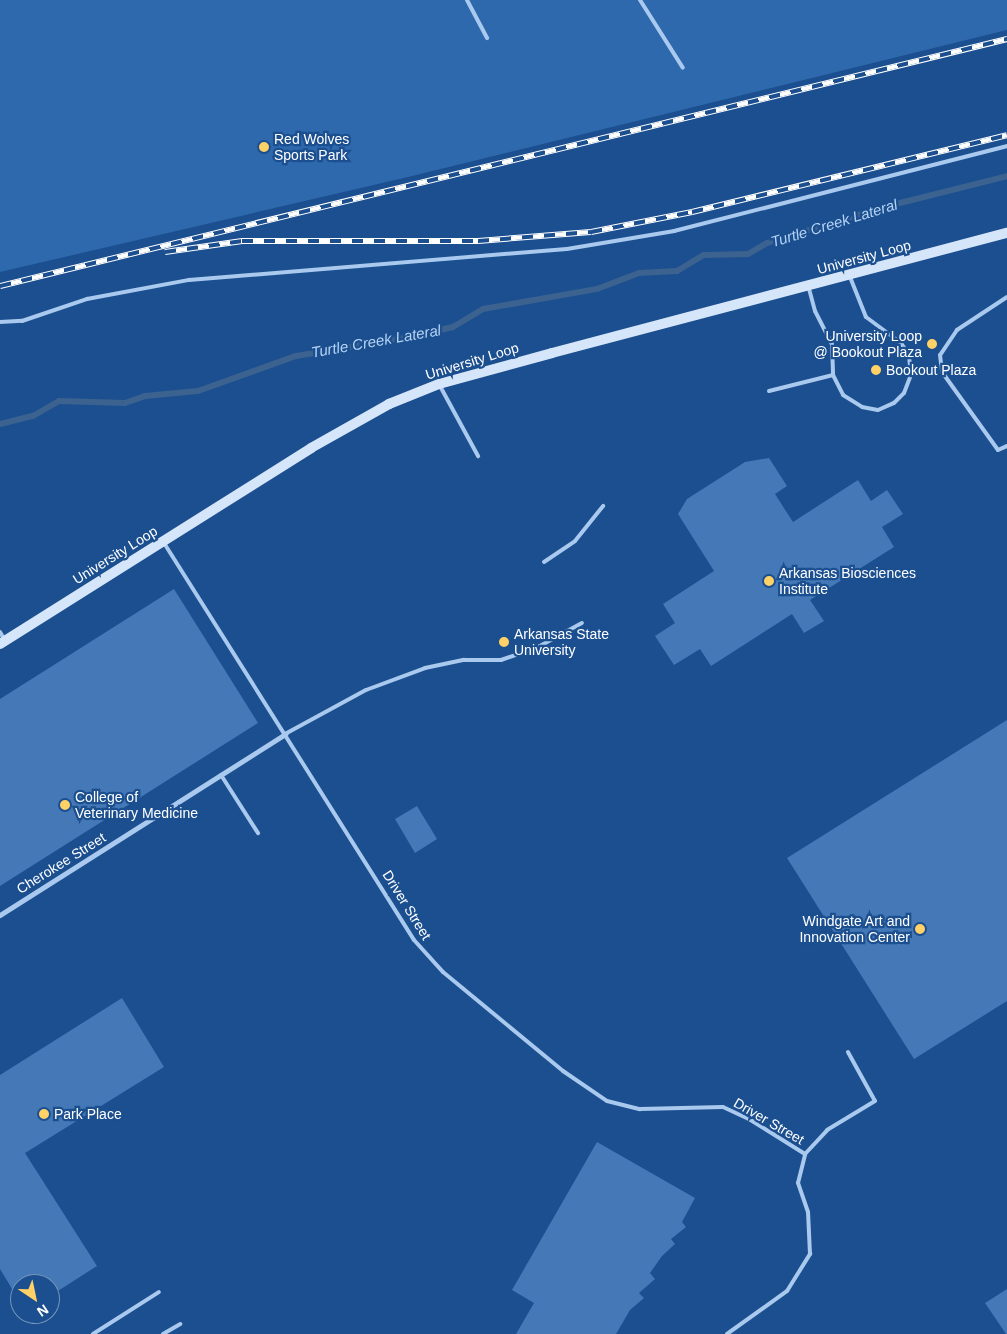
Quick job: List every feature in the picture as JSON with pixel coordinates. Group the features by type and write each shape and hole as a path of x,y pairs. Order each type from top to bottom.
{"street":[{"name":"University Loop","path":"2,639 163,541 310,448 389,404 439,384 1007,233"},
{"name":"Cherokee Street","path":"0,915 285,734"}],"lane":[{"path":"467,0 487,38"},
{"path":"640,0 683,68"},
{"path":"0,322 22,321 86,299 189,280 568,249 674,231 1007,146"},
{"path":"808,286 815,311 832,344 833,374 843,394 862,407 878,410 894,402 904,392 911,375 909,354 901,343 866,317 850,275"},
{"path":"1007,297 957,330 940,355 942,372 998,450 1007,446"},
{"path":"769,391 833,374"},
{"path":"439,384 478,456"},
{"path":"544,562 574,541 603,506"},
{"name":"Driver Street","path":"163,541 420,950 563,1071 607,1102 631,1107 723,1106 750,1119 805,1154"},
{"path":"285,734 366,690 425,668 464,660 501,660 538,647 582,623"},
{"path":"221,775 258,833"},
{"path":"727,1334 787,1291 810,1254 808,1212 798,1183 805,1154 826,1130 875,1101 848,1052"},
{"path":"93,1334 159,1292"},
{"path":"163,1334 180,1324"}],"shaded area":[{"name":"Red Wolves Sports Park","path":"0,0 1007,0 1007,30 408,177 0,272"}],"building":[{"name":"Arkansas Biosciences Institute","path":"769,458 787,486 775,494 793,522 858,480 871,501 887,490 903,514 882,527 894,547 810,600 824,621 804,633 792,614 711,666 700,649 674,665 655,636 675,623 663,604 714,571 678,514 687,499 745,462"},
{"name":"College of Veterinary Medicine","path":"174,589 258,723 0,886 0,699"},
{"name":"Windgate Art and Innovation Center","path":"1007,720 1007,1001 914,1059 787,858"},
{"path":"417,806 437,839 415,853 395,819"},
{"name":"Park Place","path":"122,998 164,1067 25,1153 97,1266 60,1290 60,1274 10,1274 10,1286 0,1269 0,1075"},
{"path":"597,1142 695,1198 682,1222 686,1227 671,1239 675,1244 662,1256 650,1273 655,1279 639,1293 644,1298 630,1310 616,1334 516,1334 534,1303 512,1290"},
{"path":"1007,1289 1007,1334 1006,1334 985,1303"}],"waterway":[{"name":"Turtle Creek Lateral","path":"0,424 33,416 59,401 125,403 145,396 198,391 296,356 410,337 453,327 483,309 597,289 639,273 677,271 704,255 748,254 767,243 884,207 1007,176"}],"railway":[{"path":"0,286 1007,39"},
{"path":"165,252 242,241 478,241 591,232 692,212 1007,135"}],"place":[{"name":"Red Wolves Sports Park","path":"264,147"},
{"name":"University Loop @ Bookout Plaza","path":"932,344"},
{"name":"Bookout Plaza","path":"876,370"},
{"name":"Arkansas Biosciences Institute","path":"769,581"},
{"name":"Arkansas State University","path":"504,642"},
{"name":"College of Veterinary Medicine","path":"65,805"},
{"name":"Windgate Art and Innovation Center","path":"920,929"},
{"name":"Park Place","path":"44,1114"}]}
